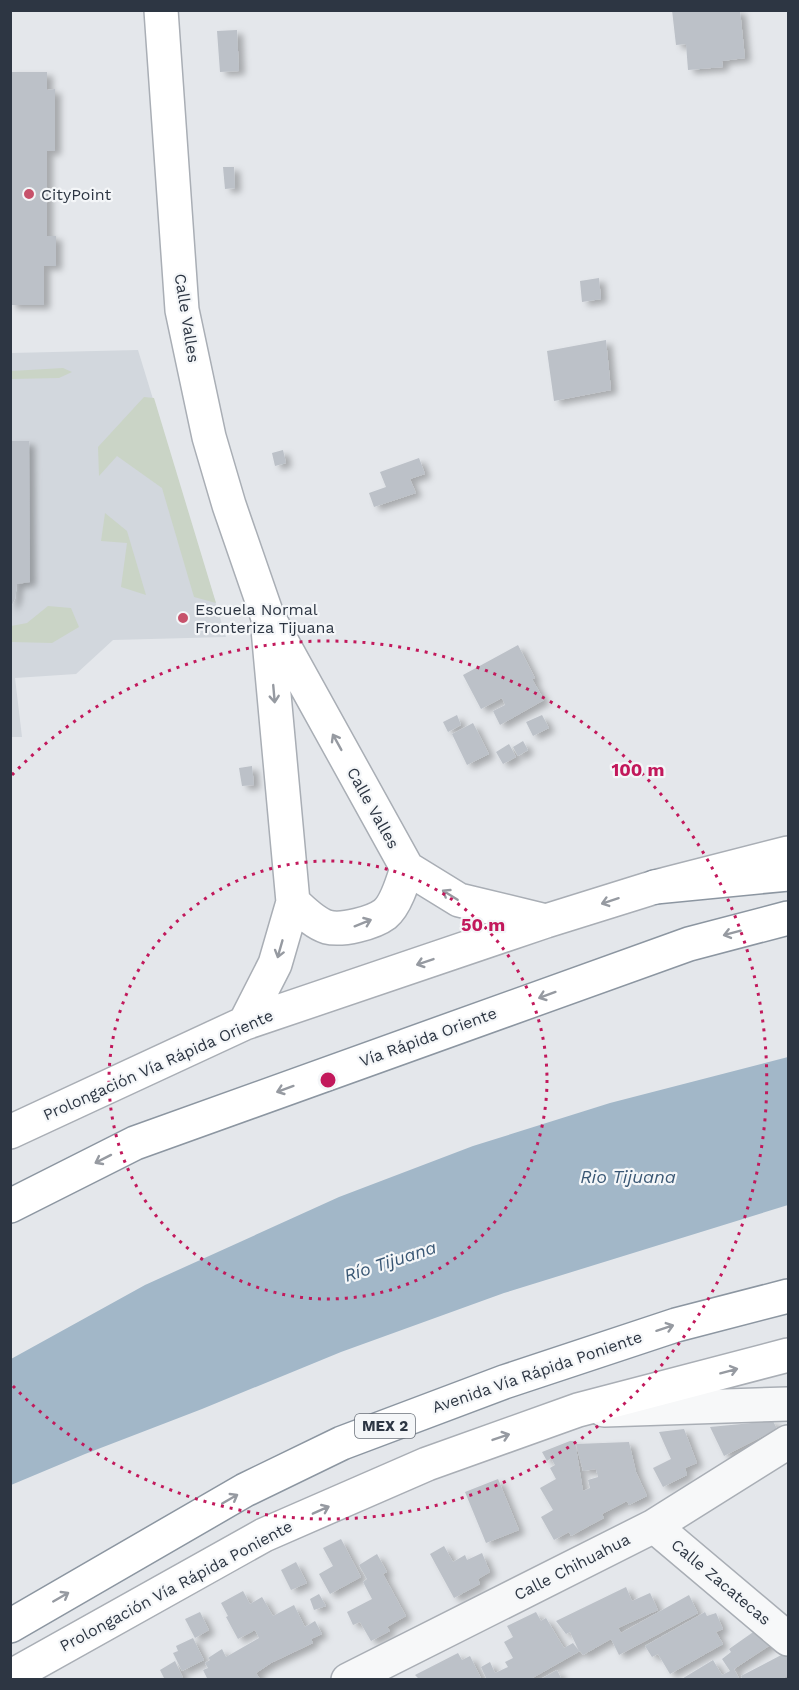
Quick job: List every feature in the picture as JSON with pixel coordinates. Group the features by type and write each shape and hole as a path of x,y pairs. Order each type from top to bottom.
{"main road":[{"name":"Calle Valles","path":"161,10 182,310 209,437 267,615 407,868 459,900 546,921"},
{"name":"Calle Valles","path":"245,1023 275,964 293,902 267,615"},
{"name":"Prolongación Vía Rápida Oriente","path":"10,1132 245,1023 546,921 655,887 789,853"},
{"path":"293,902 314,920 328,927 356,927 386,913 399,892 407,868"},
{"path":"655,887 789,874"},
{"name":"Vía Rápida Oriente","path":"10,1206 135,1143 689,944 789,918"},
{"name":"Avenida Vía Rápida Poniente","path":"10,1626 245,1490 342,1443 504,1382 665,1328 789,1296"},
{"name":"Prolongación Vía Rápida Poniente","path":"10,1677 264,1536 427,1464 578,1410 789,1355"}],"street":[{"path":"578,1410 789,1404"},
{"name":"Calle Chihuahua","path":"362,1677 654,1526 789,1442"},
{"name":"Calle Zacatecas","path":"654,1526 789,1639"}],"shaded area":[{"path":"138,350 226,637 113,640 76,674 15,678 22,737 11,737 11,353"}],"green space":[{"path":"63,368 72,372 59,378 11,379 11,371"},
{"path":"144,397 154,398 216,603 194,597 162,488 117,456 99,476 98,447"},
{"path":"105,513 127,531 146,595 121,587 127,543 101,541"},
{"path":"48,606 71,608 79,627 52,643 11,642 11,626 27,623"}],"water":[{"name":"Rio Tijuana","path":"788,1057 788,1205 504,1293 341,1352 11,1485 11,1359 145,1285 339,1197 473,1146 610,1103"}],"building":[{"path":"672,10 740,10 745,58 722,61 723,67 688,70 686,44 676,45"},
{"path":"237,30 239,71 220,72 217,31"},
{"name":"CityPoint","path":"10,72 47,72 47,90 55,89 55,151 47,151 47,236 56,236 56,266 44,266 44,305 10,305"},
{"path":"223,167 234,167 235,188 225,189"},
{"path":"599,278 601,299 582,302 580,281"},
{"path":"606,340 611,390 554,401 547,351"},
{"path":"10,441 29,441 30,582 17,584 15,599 10,608"},
{"path":"283,450 286,463 275,466 272,453"},
{"path":"419,458 425,474 410,479 416,493 374,507 369,493 386,487 380,472"},
{"path":"518,645 535,678 532,679 544,700 500,725 493,711 505,705 502,698 481,709 463,675"},
{"path":"457,715 461,725 448,732 443,722"},
{"path":"542,715 549,728 533,736 526,722"},
{"path":"473,723 489,754 467,765 452,734"},
{"path":"523,741 528,750 518,756 513,747"},
{"path":"509,744 516,757 503,764 496,752"},
{"path":"252,766 254,785 242,786 239,768"},
{"path":"773,1421 777,1429 724,1456 710,1427"},
{"path":"684,1429 697,1463 685,1468 687,1475 663,1487 653,1468 671,1459 659,1432"},
{"path":"575,1441 583,1491 590,1488 588,1480 598,1477 596,1469 583,1471 576,1444 629,1442 636,1472 647,1496 629,1505 627,1501 602,1514 604,1518 571,1536 569,1532 554,1540 541,1517 553,1510 540,1488 556,1479 550,1468 555,1465 551,1458 547,1461 542,1452"},
{"path":"498,1479 519,1530 486,1543 465,1492"},
{"path":"341,1539 361,1577 330,1594 319,1574 333,1566 323,1548"},
{"path":"444,1546 453,1562 465,1555 467,1560 482,1553 490,1572 478,1579 480,1584 454,1598 430,1554"},
{"path":"377,1554 387,1572 383,1574 406,1616 387,1627 390,1631 371,1641 360,1622 353,1625 347,1612 372,1599 363,1582 367,1579 359,1565"},
{"path":"296,1562 307,1583 291,1590 281,1570"},
{"path":"626,1587 632,1601 650,1593 658,1610 618,1628 621,1633 689,1595 698,1613 619,1655 611,1639 583,1655 580,1651 529,1680 487,1680 481,1667 490,1662 495,1673 508,1667 505,1662 513,1658 504,1642 513,1637 507,1626 536,1612 541,1621 546,1618 564,1648 573,1643 579,1651 570,1632 566,1634 556,1621"},
{"path":"243,1591 250,1604 262,1597 273,1616 294,1605 305,1627 315,1621 322,1634 311,1639 313,1643 271,1663 256,1673 260,1679 258,1680 208,1680 203,1670 208,1668 205,1663 210,1660 208,1658 222,1649 226,1657 259,1638 255,1630 238,1639 221,1603"},
{"path":"319,1594 326,1606 314,1610 310,1599"},
{"path":"200,1612 209,1630 195,1638 185,1619"},
{"path":"705,1612 707,1616 716,1613 723,1629 716,1632 723,1644 670,1674 658,1654 652,1657 645,1646"},
{"path":"759,1628 775,1642 734,1669 740,1680 680,1680 713,1660 722,1675 730,1671 722,1659 731,1652 729,1649"},
{"path":"193,1638 204,1660 182,1671 173,1653 178,1651 176,1646"},
{"path":"787,1652 788,1675 781,1680 743,1680 741,1676"},
{"path":"458,1653 462,1660 470,1656 482,1680 420,1680 415,1675"},
{"path":"175,1661 184,1680 165,1680 160,1670"},
{"path":"557,1670 562,1680 539,1680"}],"place":[{"name":"CityPoint","path":"29,194"},
{"name":"Escuela Normal Fronteriza Tijuana","path":"183,618"}],"water label":[{"name":"Río Tijuana","path":"390,1261"}]}
